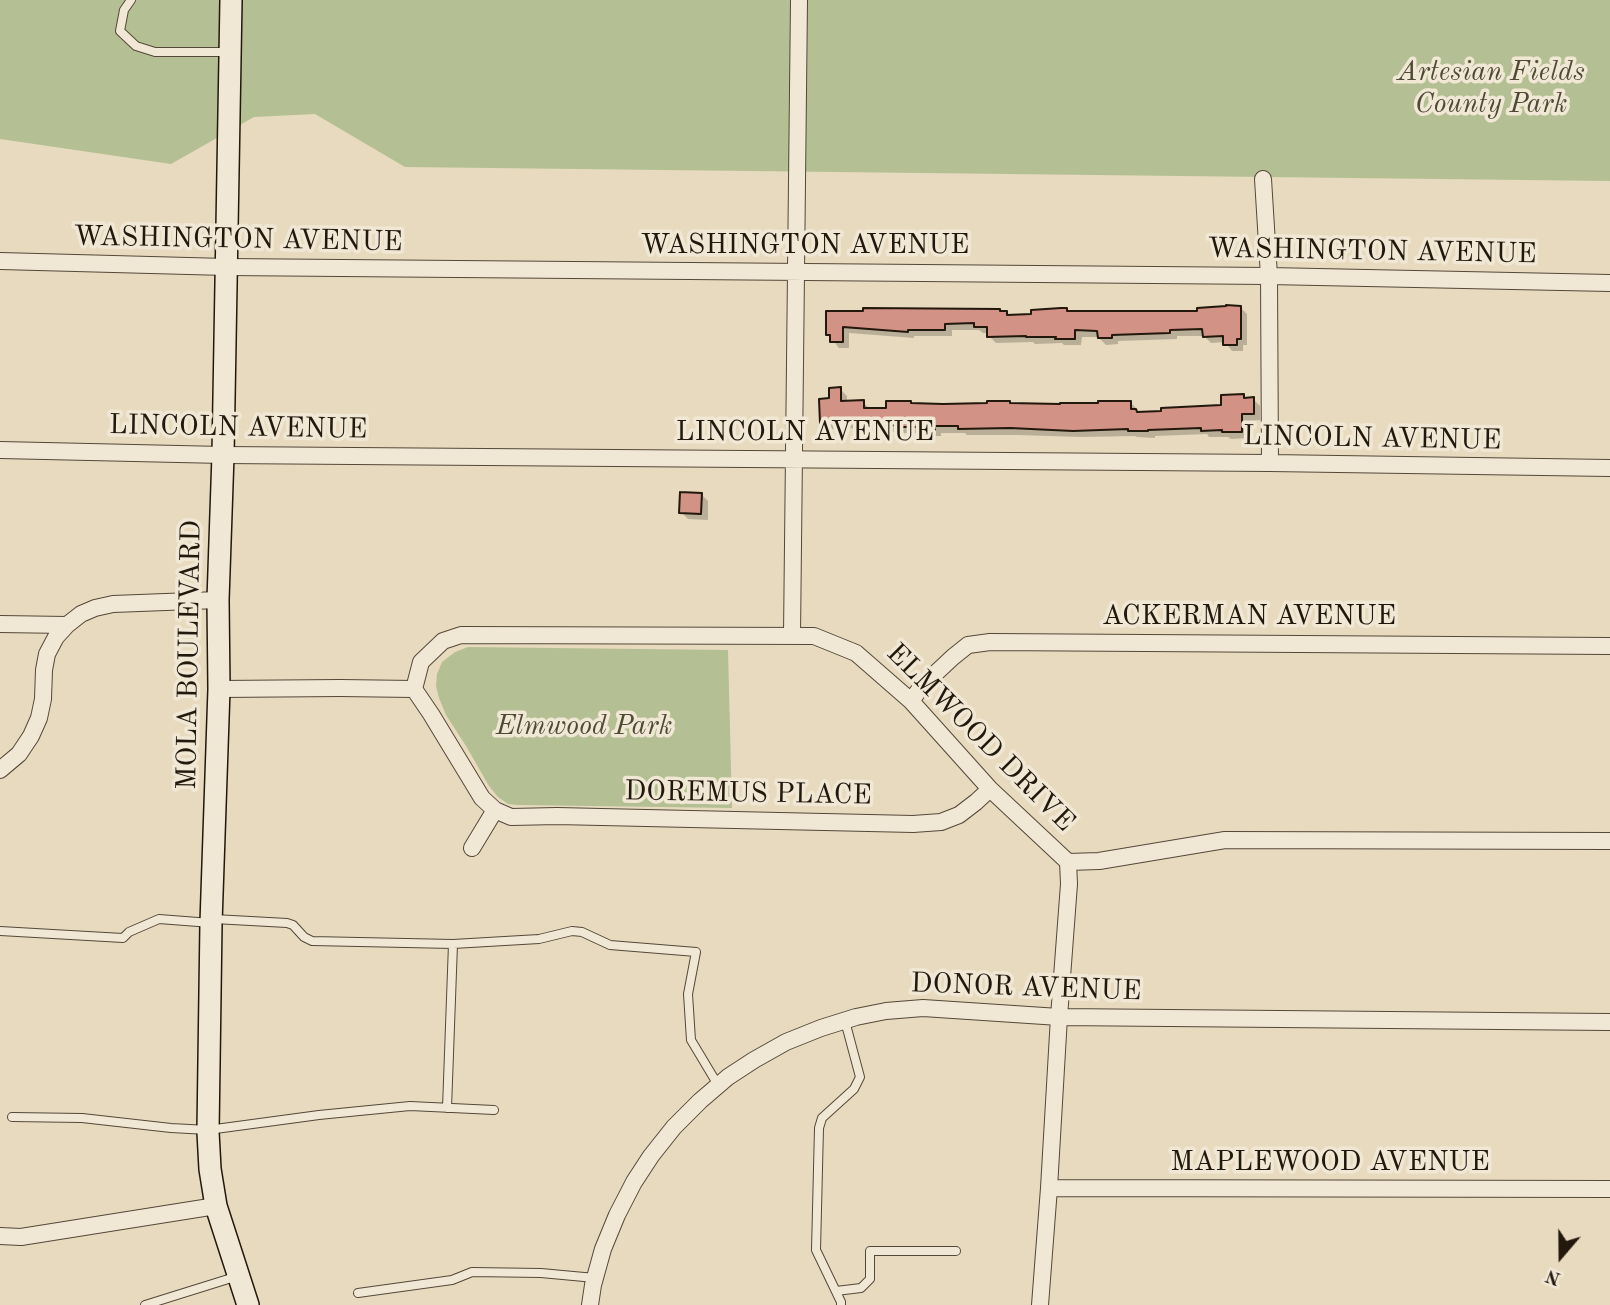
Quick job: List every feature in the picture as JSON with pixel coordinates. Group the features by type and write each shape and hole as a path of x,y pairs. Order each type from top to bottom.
{"street":[{"name":"MOLA BOULEVARD","path":"231,0 208,1130 216,1206 248,1305"},
{"path":"792,635 799,0"},
{"path":"1263,179 1269,276 1270,463"},
{"name":"WASHINGTON AVENUE","path":"0,261 226,267 1269,276 1610,283"},
{"name":"LINCOLN AVENUE","path":"0,450 223,456 1610,468"},
{"path":"0,770 19,754 31,736 43,699 47,654 56,637 81,614 113,604 218,600"},
{"path":"0,624 67,625"},
{"name":"ELMWOOD DRIVE","path":"414,689 421,662 443,641 460,635 814,636 856,653 911,701 990,789 1068,862 1099,861 1225,840 1610,841"},
{"name":"ACKERMAN AVENUE","path":"911,701 922,686 968,645 990,642 1610,646"},
{"path":"219,689 414,689 482,798 495,810 472,848"},
{"name":"DOREMUS PLACE","path":"495,810 510,817 913,824 941,822 959,815 990,789"},
{"path":"1040,1305 1069,884 1068,862"},
{"name":"DONOR AVENUE","path":"590,1305 603,1249 617,1215 634,1182 674,1127 718,1085 754,1060 786,1042 845,1021 886,1012 923,1008 1059,1017 1610,1022"},
{"name":"MAPLEWOOD AVENUE","path":"1049,1188 1610,1189"},
{"path":"0,1236 21,1237 216,1206"}],"lane":[{"path":"131,0 124,10 120,31 136,46 155,52 230,52"},
{"path":"0,931 122,938 129,932 159,919 287,923 312,941 453,944 539,939 572,931 582,932 610,945 696,952 688,994 691,1040 718,1085"},
{"path":"447,1108 453,944"},
{"path":"841,1305 816,1250 819,1128 822,1118 854,1089 860,1077 845,1021"},
{"path":"12,1117 82,1118 208,1130 410,1106 494,1110"},
{"path":"836,1291 861,1288 870,1279 870,1251 956,1251"},
{"path":"358,1293 452,1280 472,1272 541,1273 595,1278"},
{"path":"145,1305 239,1276"}],"green space":[{"name":"Artesian Fields County Park","path":"0,0 1610,0 1610,181 405,167 315,114 254,117 171,164 0,139"},
{"name":"Elmwood Park","path":"468,647 728,650 732,808 508,804 489,786 446,715 439,698 437,674 442,662 455,652"}],"building":[{"path":"1241,306 1241,339 1237,339 1237,345 1223,345 1223,336 1203,337 1202,329 1112,335 1112,338 1098,338 1097,331 1075,330 1075,339 1055,339 1056,337 987,337 987,327 974,327 974,323 945,324 945,330 908,332 843,327 843,342 830,342 830,335 826,335 826,311 863,311 863,308 1000,309 1007,311 1007,315 1061,308 1067,308 1067,311 1197,311 1197,308"},
{"path":"841,387 841,401 864,400 864,408 886,408 886,401 943,404 1010,401 1060,404 1131,401 1131,409 1136,409 1137,412 1221,405 1221,395 1244,394 1244,398 1254,397 1254,414 1242,414 1242,432 1201,431 1201,428 1073,431 958,429 958,426 935,426 935,430 920,430 920,427 896,425 855,426 855,422 820,423 819,399 829,398 829,388"},
{"path":"680,492 702,493 701,514 679,513"}]}
